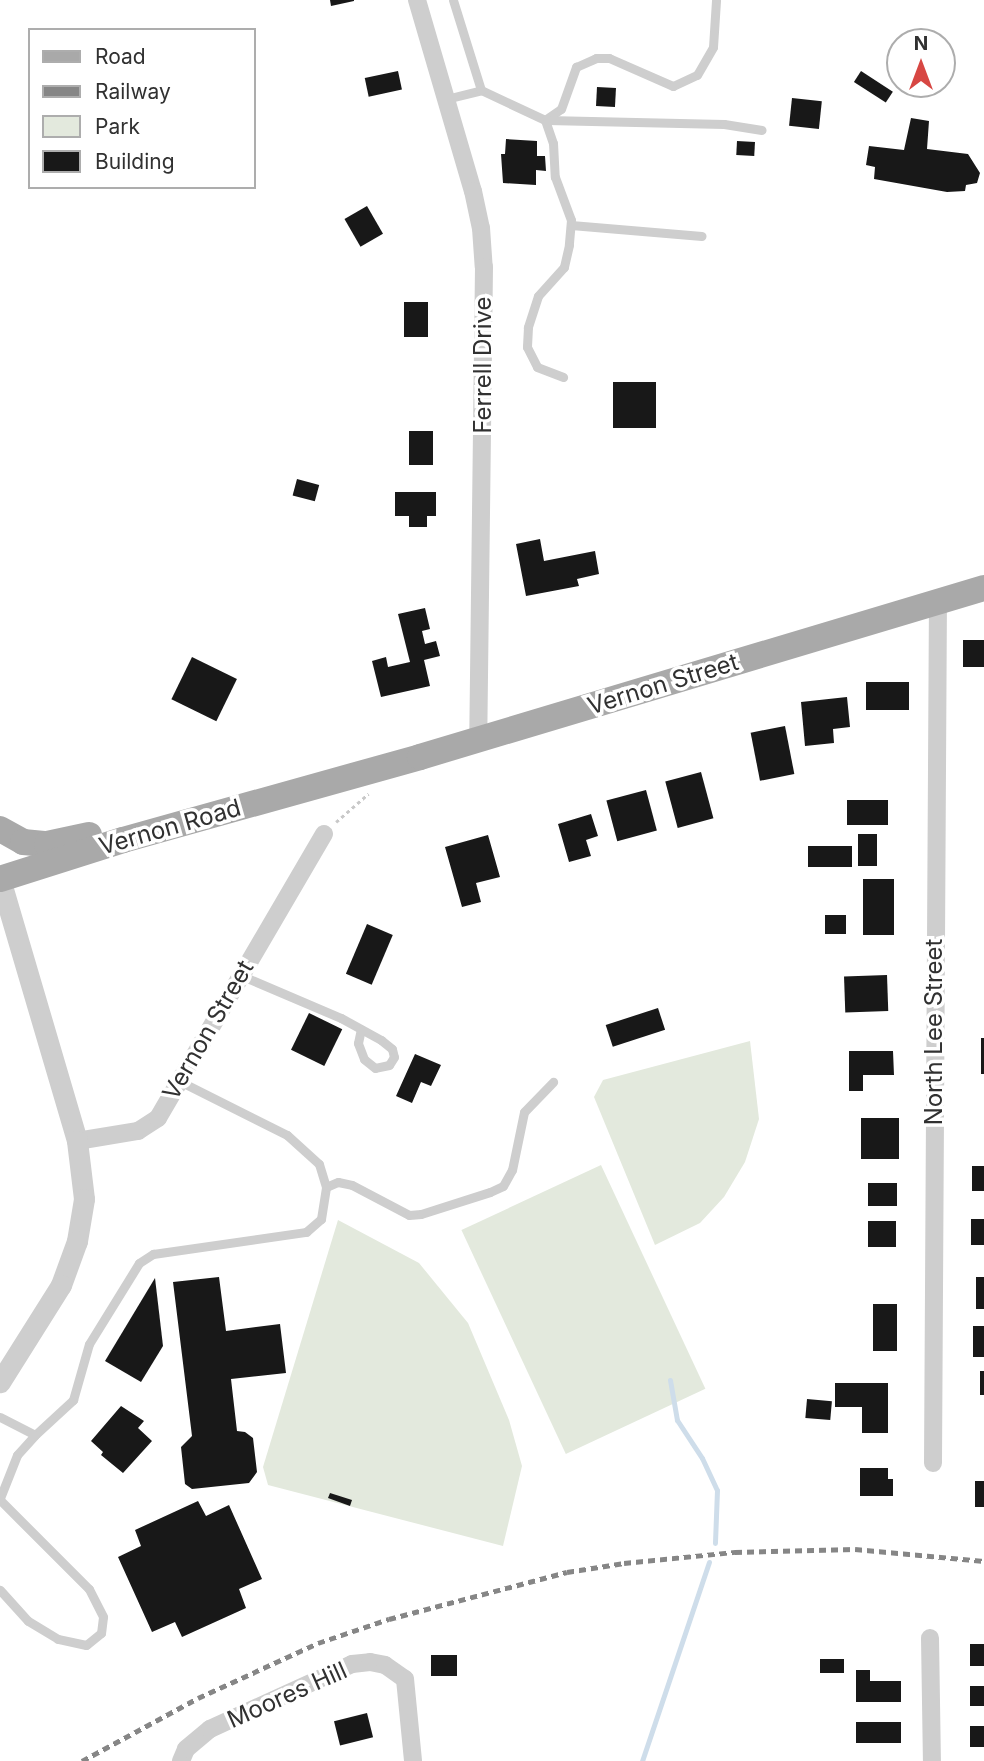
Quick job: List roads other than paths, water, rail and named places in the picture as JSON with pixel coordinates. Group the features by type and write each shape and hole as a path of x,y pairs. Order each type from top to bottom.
{"main road":[{"name":"Vernon Street","path":"342,779 984,588"},
{"name":"Vernon Road","path":"0,879 342,779"},
{"path":"0,829 23,842 47,844 108,832 167,828"}],"street":[{"name":"Ferrell Drive","path":"417,0 478,216 484,267 478,739"},
{"name":"North Lee Street","path":"933,1463 938,601"},
{"name":"Vernon Street","path":"77,1141 138,1131 158,1118 324,834"},
{"path":"0,879 77,1141 84,1199 78,1241 61,1285 0,1381"},
{"path":"930,1638 932,1761"},
{"name":"Moores Hill","path":"181,1761 186,1748 210,1729 352,1664 370,1662 385,1665 405,1679 413,1761"}],"lane":[{"path":"453,0 481,90"},
{"path":"545,120 561,109 576,67 596,58 609,58 673,86 697,75 713,47 716,0"},
{"path":"446,99 481,90 545,120 697,123 762,130"},
{"path":"545,120 553,143 555,177 571,225 564,267 538,296 528,327 527,347 537,367 563,377"},
{"path":"571,225 702,236"},
{"path":"240,975 361,1029 390,1045 394,1057 389,1065 374,1068 364,1059 358,1043 361,1029"},
{"path":"0,1590 28,1621 58,1639 86,1645 101,1633 103,1617 89,1589 0,1499 17,1455 73,1400 89,1344 139,1263 153,1254 306,1232 321,1219 326,1187 319,1164 287,1135 179,1081"},
{"path":"326,1187 338,1182 352,1185 409,1215 421,1214 503,1186 512,1170 524,1112 553,1082"},
{"path":"0,1417 35,1435"}],"waterway":[{"path":"670,1380 677,1420 702,1458 717,1490 715,1543"},
{"path":"642,1761 709,1562"}],"railway":[{"path":"82,1761 198,1698 318,1643 389,1619 567,1572 624,1563 735,1552 855,1549 984,1561"}]}
